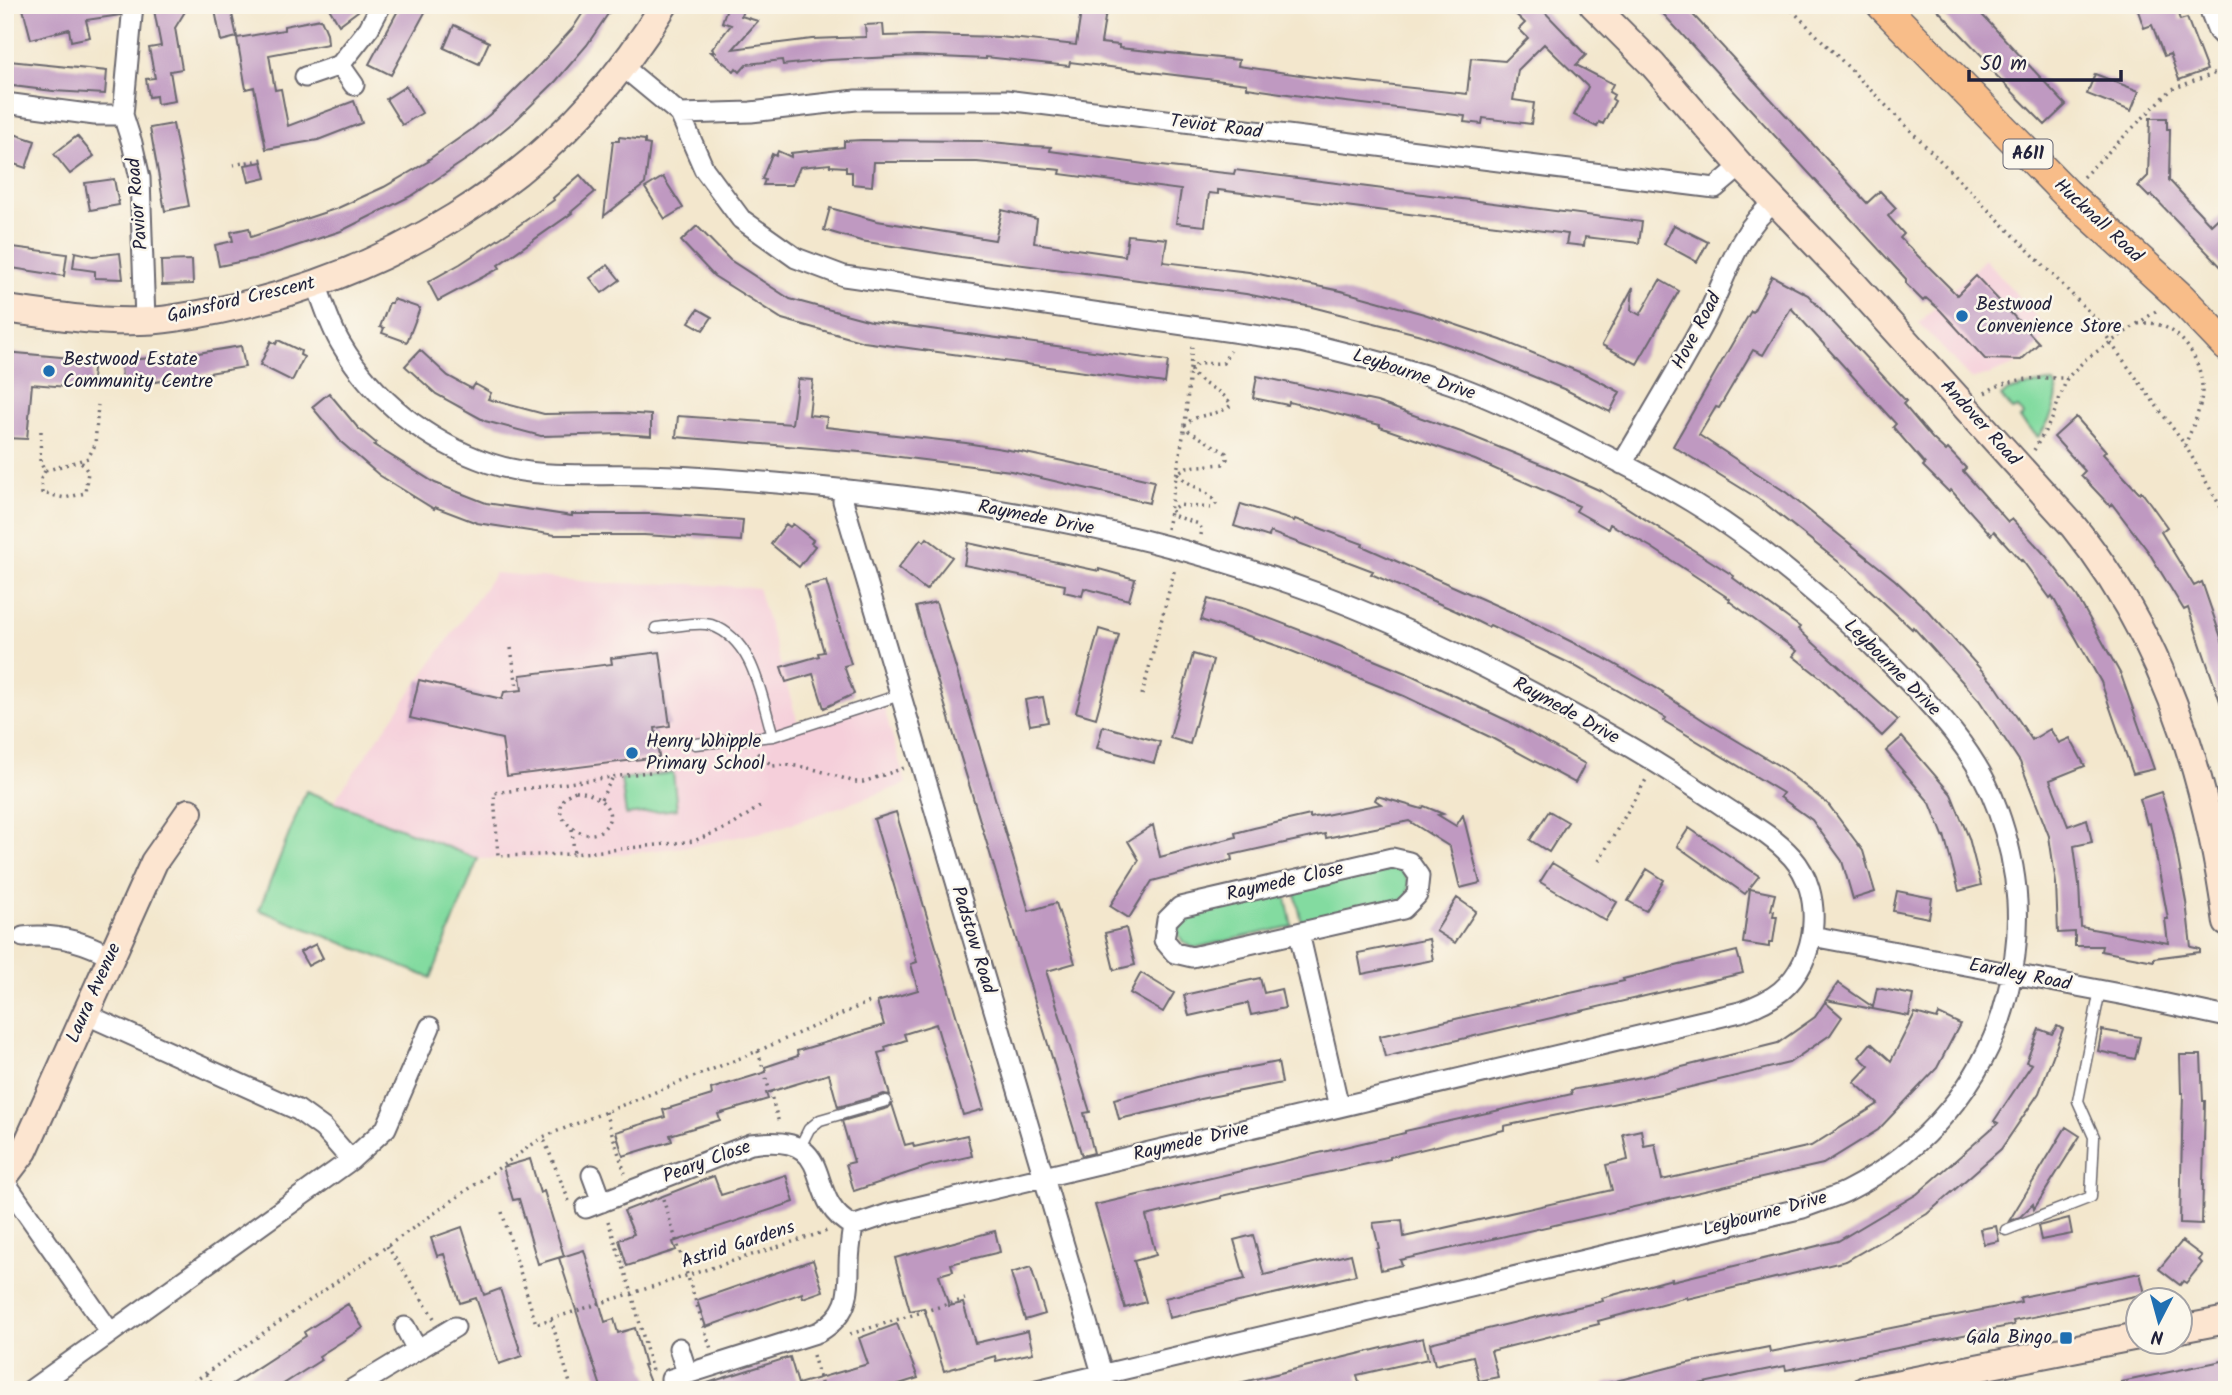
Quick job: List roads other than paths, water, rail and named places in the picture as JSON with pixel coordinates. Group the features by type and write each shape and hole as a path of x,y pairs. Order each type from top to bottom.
{"main road":[{"name":"Hucknall Road","path":"1882,5 2066,193 2180,297 2227,346"}],"street":[{"name":"Pavior Road","path":"133,5 123,116 140,178 145,320"},
{"path":"305,76 340,65 369,28 381,5"},
{"name":"Gainsford Crescent","path":"5,309 99,320 145,320 186,316 283,295 403,248 480,202 554,141 622,66 664,5"},
{"name":"Andover Road","path":"1593,5 1653,65 1741,166 1854,284 2102,561 2128,604 2158,664 2177,711 2200,784 2214,845 2227,923"},
{"path":"2208,5 2218,31 2227,40"},
{"path":"340,65 354,85"},
{"name":"Leybourne Drive","path":"622,66 680,114 704,169 741,219 796,258 844,276 1301,342 1360,355 1454,384 1537,420 1622,464 1693,503 1756,547 1856,629 1933,707 1969,754 1996,805 2013,860 2019,917 2013,974 2002,1019 1991,1044 1960,1096 1929,1133 1890,1164 1848,1190 1803,1208 1105,1382 1037,1390"},
{"name":"Teviot Road","path":"680,114 751,111 856,100 1006,100 1715,188 1741,166"},
{"path":"5,103 123,116"},
{"name":"Hove Road","path":"1622,464 1704,321 1746,234 1760,212 1775,202"},
{"name":"Raymede Drive","path":"316,284 340,342 368,382 397,411 426,433 481,460 533,473 650,475 844,489 949,501 1067,523 1254,572 1395,625 1517,683 1657,762 1776,841 1789,853 1805,878 1814,915 1812,936 1805,957 1794,977 1781,991 1762,1004 1740,1012 888,1214 853,1226"},
{"name":"Padstow Road","path":"844,489 843,501 1105,1382"},
{"name":"Laura Avenue","path":"5,1176 24,1151 154,862 189,812"},
{"name":"Raymede Close","path":"1392,858 1409,862 1419,876 1417,895 1403,909 1299,933 1192,957 1175,953 1164,940 1167,920 1180,906 1392,858"},
{"path":"1299,933 1339,1107"},
{"path":"23,937 54,936 74,940 111,956"},
{"name":"Eardley Road","path":"1812,936 2100,990 2227,1017"},
{"path":"85,1014 298,1110 323,1128 351,1160"},
{"path":"31,1390 351,1160 386,1128 430,1027"},
{"name":"Peary Close","path":"592,1175 587,1208 751,1144 778,1141 800,1147"},
{"path":"679,1348 671,1379 819,1332 832,1324 840,1314 847,1300 853,1226 836,1214 811,1159 800,1147"},
{"path":"5,1182 110,1332"},
{"path":"2194,1326 2227,1320"},
{"path":"405,1327 417,1350"},
{"path":"351,1390 450,1330"},
{"path":"1865,1390 2124,1339"}],"lane":[{"path":"656,628 709,624 733,637 750,661 773,736"},
{"path":"690,744 773,736 900,695"},
{"path":"2006,1230 2091,1197 2094,1137 2078,1101 2100,990"},
{"path":"800,1147 809,1129 820,1120 887,1101"}],"place":[{"name":"Bestwood Convenience Store","path":"1962,316"},
{"name":"Bestwood Estate Community Centre","path":"49,371"},
{"name":"Henry Whipple Primary School","path":"632,753"},
{"name":"Gala Bingo","path":"2066,1338"}]}
